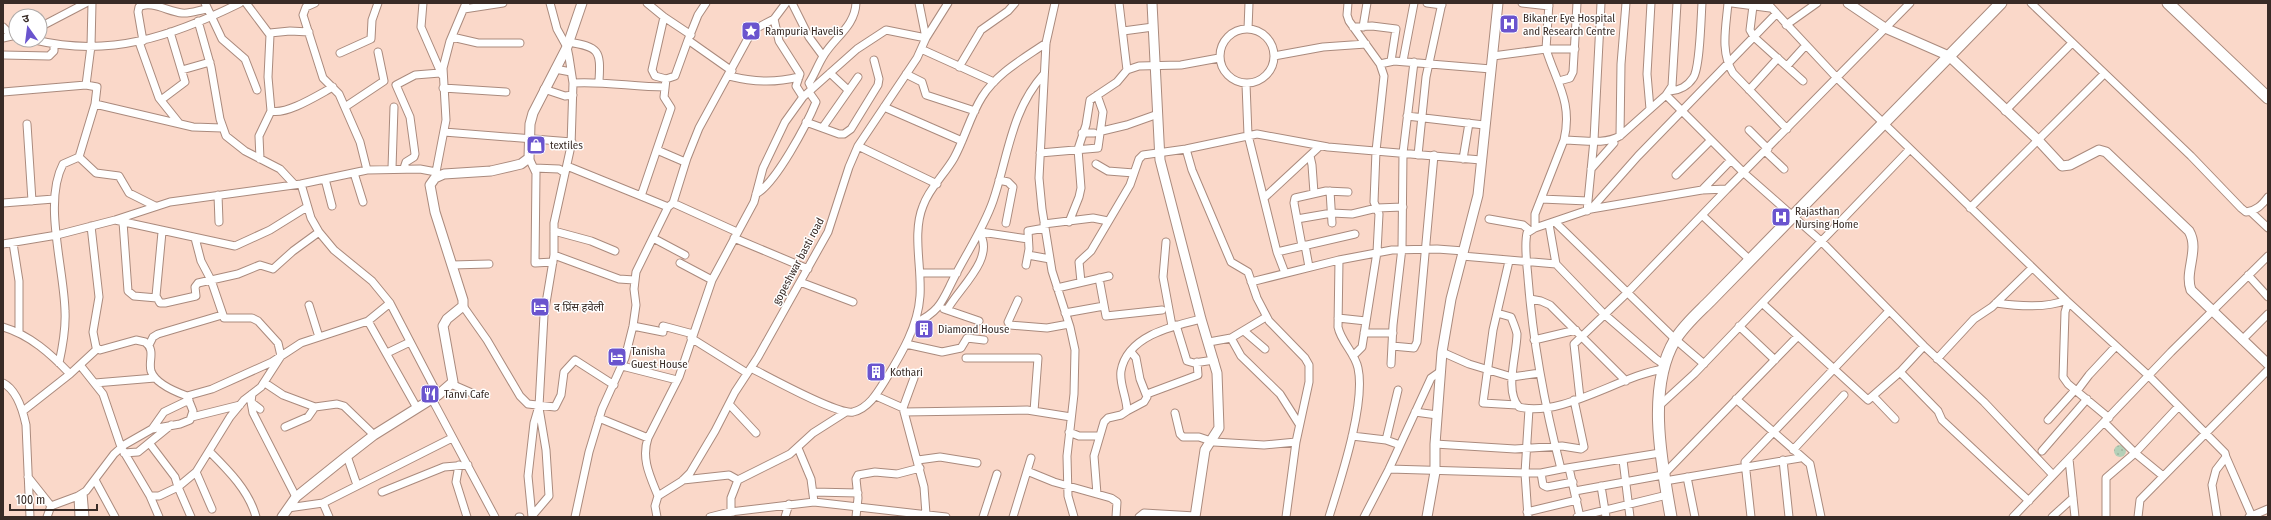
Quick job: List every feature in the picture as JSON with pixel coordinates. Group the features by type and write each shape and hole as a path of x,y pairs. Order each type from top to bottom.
{"main road":[{"path":"1670,517 1660,453 1659,406 1664,367 1675,339 2000,3"},
{"path":"2168,3 2268,98"}],"street":[{"path":"48,23 86,3"},
{"path":"86,84 91,46 92,3"},
{"path":"48,43 91,46 123,45 170,32 240,3"},
{"path":"246,3 270,33 268,77 271,111 259,136 260,159"},
{"path":"315,3 303,11 323,78 328,85 337,90 360,142 367,170"},
{"path":"340,53 371,39 372,20 378,3"},
{"path":"423,3 421,27 441,75 446,115 438,174 432,181 429,189 463,300 463,306 487,340 523,401 528,404 555,407 561,395 564,372 575,360 614,385"},
{"path":"441,75 452,37 465,6 503,3"},
{"path":"532,516 549,496 546,450 539,406 544,315 553,259 556,207 572,142 573,83 568,44 557,29 550,3"},
{"path":"582,3 568,44 544,89 531,118 529,158 536,173 535,263 553,259 619,279 634,280"},
{"path":"647,3 690,38 730,74 761,82 773,82 799,77"},
{"path":"664,18 652,70 655,76 666,79 677,74 698,15 706,3"},
{"path":"575,517 582,480 599,418 622,366 634,326 636,305 634,280 670,205 699,128 753,30 774,19 786,3"},
{"path":"792,3 809,37 823,56"},
{"path":"756,194 764,189 772,178 806,122 816,102 809,83 823,56 849,25 856,13 856,3"},
{"path":"657,517 655,506 658,496 645,463 645,448 648,438 677,380 712,280 756,194 763,168 785,122 811,90 857,49 886,30 926,38 920,3"},
{"name":"gopeshwar basti road","path":"658,496 683,480 690,473 715,431 828,232 849,167 858,146 906,74 948,3"},
{"path":"959,67 981,30 1008,11 1015,3"},
{"path":"1055,3 1046,43 1043,75 1039,178 1044,226 1050,259 1075,350 1067,486 1074,517"},
{"path":"1119,3 1127,70"},
{"path":"1139,517 1144,513 1195,516 1205,450 1218,432 1219,419 1217,373 1201,319 1160,154 1152,3"},
{"path":"1248,29 1249,3"},
{"path":"1348,3 1347,15 1353,28 1380,64 1384,76 1376,151 1374,202 1379,214 1377,252 1362,347 1353,356"},
{"path":"1364,27 1367,3"},
{"path":"1403,61 1414,3"},
{"path":"1418,155 1430,64 1442,4 1427,3"},
{"path":"1427,517 1435,472 1435,444 1442,352 1451,299 1478,195 1484,125 1498,3"},
{"path":"1522,3 1549,4 1546,48 1559,81 1568,115 1564,140 1535,214 1532,229 1526,236 1534,340 1545,408 1561,469"},
{"path":"1559,81 1572,76 1577,3"},
{"path":"1589,210 1588,201 1594,140 1601,3"},
{"path":"1620,136 1621,64 1626,3"},
{"path":"1650,109 1647,74 1651,3"},
{"path":"1564,140 1594,140 1606,142 1620,136 1668,93 1672,86 1677,3"},
{"path":"1668,93 1685,87 1696,73 1702,3"},
{"path":"1728,3 1725,52 1727,65 1787,129"},
{"path":"1732,3 1753,6 1768,6 1837,78 1884,124 2032,268 2150,377 2225,453 2250,515 2268,510"},
{"path":"1786,25 1817,3"},
{"path":"1848,3 1885,28 1949,56 2005,111 2037,139 2062,166 2070,165 2099,150 2106,152 2189,231 2193,238 2194,246 2190,285 2191,290 2214,310 2242,340 2268,364"},
{"path":"1435,444 1527,449 1555,447 1583,449 1573,349 1579,333 1604,314 1627,293 1910,3"},
{"path":"2031,3 2191,156 2241,208 2246,212 2251,212 2257,209 2268,198"},
{"path":"179,123 161,100 141,41 138,8 142,5 161,7 183,13 206,6 222,39 245,59 257,90"},
{"path":"1753,6 1750,30 1754,36 1803,81"},
{"path":"1589,210 1638,156 1776,14"},
{"path":"774,19 780,41 797,67 799,77 796,88 804,97"},
{"path":"198,21 210,62 222,128 231,141 260,159 280,169 298,184 319,232 334,250 372,282 390,303 410,342 452,438 496,517"},
{"path":"1123,31 1153,27"},
{"path":"1353,28 1364,27 1396,29 1391,61"},
{"path":"1248,29 1259,32 1268,39 1274,56 1269,72 1259,81 1246,84 1233,80 1228,76 1223,71 1220,58 1223,44 1227,37 1240,30 1248,29"},
{"path":"270,33 290,31 309,32"},
{"path":"161,100 185,82 170,32"},
{"path":"452,37 478,43 520,43"},
{"path":"731,515 731,498 738,480 790,454 813,433 846,412 860,409 876,396 906,344 915,323 919,302 920,214 925,200 954,158 975,111 994,82 1046,43"},
{"path":"2005,111 2072,43"},
{"path":"3,55 49,56 54,51 54,44"},
{"path":"568,44 588,45 595,49 600,58 599,81"},
{"path":"1274,56 1323,47 1366,44"},
{"path":"1787,66 1806,45"},
{"path":"1492,56 1546,48 1575,49"},
{"path":"921,49 994,82"},
{"path":"345,107 384,81 378,52"},
{"path":"1070,222 1081,188 1078,148 1086,125 1088,103 1097,95 1117,82 1127,70 1139,66 1180,64 1220,58"},
{"path":"1749,90 1778,58"},
{"path":"806,122 839,134 847,132 851,129 878,85 879,79 874,60"},
{"path":"1380,64 1391,61 1403,61 1491,69"},
{"path":"182,70 210,62"},
{"path":"1392,364 1393,333 1402,248 1403,207 1401,192 1403,153 1414,62"},
{"path":"555,69 571,72"},
{"path":"830,73 848,90"},
{"path":"906,74 922,82 926,95 975,111"},
{"path":"1970,208 2037,139 2104,74"},
{"path":"404,168 406,162 414,157 415,154 412,125 396,85 415,75 441,75"},
{"path":"915,323 939,308 956,273 980,233 999,180 1015,121 1029,93 1043,75"},
{"path":"823,127 858,76"},
{"path":"641,196 671,108 664,97 666,79"},
{"path":"573,83 599,81 637,87 666,87"},
{"path":"3,92 86,84 97,87 95,104 79,157 63,164 54,199 65,309 65,332 59,363"},
{"path":"1246,84 1248,135 1277,252 1285,273"},
{"path":"271,111 278,113 305,102 333,87"},
{"path":"443,88 506,92"},
{"path":"544,89 565,96 573,95"},
{"path":"1668,93 1682,111 1744,173 1821,241 1937,359 1984,402 2053,476"},
{"path":"1040,154 1078,148 1097,150 1100,145 1103,112 1097,95"},
{"path":"95,104 197,128 222,128"},
{"path":"392,168 394,107"},
{"path":"884,107 962,141"},
{"path":"1102,131 1127,125 1158,114"},
{"path":"1407,116 1484,125"},
{"path":"1463,159 1469,123"},
{"path":"27,124 32,201"},
{"path":"1749,130 1784,169"},
{"path":"444,132 572,142"},
{"path":"1082,133 1094,133"},
{"path":"1081,282 1079,262 1091,251 1134,174 1140,156 1186,149 1248,135 1265,134 1320,146 1481,160"},
{"path":"1676,175 1711,140"},
{"path":"1591,169 1614,143"},
{"path":"858,146 937,184"},
{"path":"1264,198 1320,146"},
{"path":"1186,149 1192,170 1231,262 1246,270 1266,317 1305,358 1309,365 1309,382 1299,424 1286,517"},
{"path":"1659,406 1704,364 1910,149"},
{"path":"657,150 686,162"},
{"path":"1310,156 1314,193"},
{"path":"1392,346 1410,348 1416,346 1434,156"},
{"path":"79,157 96,173 120,176 129,193 155,206"},
{"path":"3,244 91,226 115,220 155,206 188,198 298,184 367,170 404,168 438,174 491,171 521,164 529,158"},
{"path":"1702,190 1731,160"},
{"path":"1096,164 1108,171 1134,174"},
{"path":"534,168 566,169 670,205 808,269"},
{"path":"354,173 363,202"},
{"path":"325,179 332,206"},
{"path":"999,180 1008,182 1013,187 1006,223"},
{"path":"1489,219 1523,225 1532,229 1589,210 1702,190 1727,189"},
{"path":"1330,192 1332,223"},
{"path":"1310,267 1297,220 1294,203 1296,198 1314,193 1348,192"},
{"path":"218,195 219,222"},
{"path":"3,203 54,199"},
{"path":"1541,199 1588,201"},
{"path":"115,220 162,232 229,246 242,244 307,207"},
{"path":"1297,220 1332,213 1352,214 1377,208 1403,207"},
{"path":"2251,212 2268,228"},
{"path":"1702,215 1751,261"},
{"path":"1026,265 1028,255 1027,233 1029,229 1093,218 1108,221"},
{"path":"123,222 128,291 134,296 157,298"},
{"path":"1509,261 1497,313 1483,403 1517,405 1529,409 1545,408 1577,399 1664,367 1604,314 1556,264 1552,223"},
{"path":"1552,223 1675,339 1704,364"},
{"path":"91,226 99,297 93,338 97,349"},
{"path":"554,231 591,241 615,252"},
{"path":"162,232 158,266 157,298 160,303 193,297 197,294 196,285 238,274 260,265 273,269 293,250 319,232"},
{"path":"980,233 1028,239"},
{"path":"947,310 970,278 984,251 983,240 980,233"},
{"path":"1277,252 1355,234"},
{"path":"150,496 159,496 178,487 196,472 240,405 265,383 280,356 278,343 258,321 248,317 227,319 222,315 211,280 201,261 195,238"},
{"path":"653,238 685,255"},
{"path":"1166,242 1163,277 1174,326 1187,361 1197,362 1214,360"},
{"path":"13,243 19,281 19,332"},
{"path":"1251,282 1340,260 1402,248 1426,249 1509,261 1556,264"},
{"path":"1028,255 1050,259"},
{"path":"2013,517 2106,420 2268,256"},
{"path":"1329,517 1352,436 1360,385 1358,368 1340,334 1338,318 1340,260"},
{"path":"680,263 712,280"},
{"path":"452,265 489,264"},
{"path":"1937,359 1974,319 1996,303 2032,268"},
{"path":"920,273 956,273"},
{"path":"2248,275 2268,297"},
{"path":"1057,288 1109,276"},
{"path":"1099,278 1106,316 1162,310"},
{"path":"800,282 853,302"},
{"path":"946,293 955,298"},
{"path":"1530,299 1546,303 1579,333 1626,381"},
{"path":"1018,300 1008,322 1010,325 1047,328 1069,324"},
{"path":"1996,303 2030,305 2056,304 2067,301"},
{"path":"2067,301 2065,312 2063,377 2076,391 2087,399 2135,453 2163,476"},
{"path":"47,517 51,506 80,494 122,450 152,429 164,412 188,398 272,362 292,348 319,337 368,321 390,303"},
{"path":"1762,303 1868,400 1900,372 1924,346"},
{"path":"309,305 319,337"},
{"path":"282,517 296,497 347,456 374,435 435,397 451,384 452,380 443,326 447,319 463,306"},
{"path":"1065,313 1104,306"},
{"path":"939,308 980,321"},
{"path":"1751,517 1744,467 1750,456 1775,432 1833,368 1889,311"},
{"path":"1497,313 1511,317 1517,333 1512,377 1513,392 1517,405"},
{"path":"2242,340 2268,314"},
{"path":"192,417 193,411 188,398 155,378 151,372 152,355 149,345 153,337 158,334 222,315"},
{"path":"1209,342 1231,338 1266,317"},
{"path":"1338,318 1366,321"},
{"path":"1127,411 1121,371 1124,362 1131,352 1149,337 1174,326 1201,319"},
{"path":"368,321 417,408"},
{"path":"634,326 663,329 692,336 749,370 846,412"},
{"path":"1739,326 1775,360"},
{"path":"3,327 19,332 36,343 70,374"},
{"path":"1244,331 1265,349"},
{"path":"1364,333 1393,333"},
{"path":"1534,340 1579,333"},
{"path":"1664,478 1736,399 1798,336"},
{"path":"906,344 948,352 961,348 967,338 984,340"},
{"path":"1231,338 1241,356 1280,394 1299,424"},
{"path":"97,349 103,350 136,340 142,341 149,345"},
{"path":"387,353 410,342"},
{"path":"2048,420 2116,346"},
{"path":"23,411 70,374 97,349"},
{"path":"1097,494 1094,456 1099,436 1106,419 1127,411 1144,402 1147,394 1140,378 1136,358 1131,352"},
{"path":"1442,352 1487,370 1512,377 1540,373"},
{"path":"966,358 1038,358 1034,411"},
{"path":"1147,394 1198,375 1197,362"},
{"path":"80,365 103,394 122,450 150,496 160,517"},
{"path":"622,366 677,380"},
{"path":"2138,517 2140,500 2268,370"},
{"path":"1364,517 1389,469 1431,378 1440,371"},
{"path":"1900,372 1938,411 1942,420 2029,501"},
{"path":"95,383 155,378"},
{"path":"914,378 904,410 920,468 926,497 926,514"},
{"path":"3,383 12,390 23,411 26,425 30,517"},
{"path":"265,383 283,394 315,407 337,404 344,406 374,435"},
{"path":"451,384 474,394"},
{"path":"1386,440 1398,390"},
{"path":"252,394 250,402 253,413 296,497"},
{"path":"1793,450 1844,395"},
{"path":"876,396 904,410 1034,411 1071,417"},
{"path":"1873,396 1895,419"},
{"path":"1736,399 1775,432 1800,458 1810,464 1813,471 1821,517"},
{"path":"2042,451 2087,399"},
{"path":"250,402 260,410"},
{"path":"729,404 756,433"},
{"path":"152,429 187,422 192,417 240,405"},
{"path":"532,516 528,476 534,423 539,406"},
{"path":"285,427 308,417 315,407"},
{"path":"2106,517 2106,478 2135,453 2178,407"},
{"path":"1529,409 1525,473 1528,515 1577,500"},
{"path":"1415,412 1437,415"},
{"path":"1175,413 1182,437 1199,437 1211,442 1270,445 1296,442"},
{"path":"599,418 648,438"},
{"path":"122,450 134,453 150,444 172,425"},
{"path":"1069,432 1079,436 1099,436"},
{"path":"1352,436 1386,440 1400,445"},
{"path":"288,508 323,503 452,438"},
{"path":"150,444 175,477 191,517"},
{"path":"798,448 811,479 814,502"},
{"path":"210,452 235,478 251,502 256,517"},
{"path":"1389,469 1435,472 1541,473 1660,453"},
{"path":"347,456 357,485"},
{"path":"918,460 940,457 977,463"},
{"path":"2217,517 2212,485 2216,470 2226,457"},
{"path":"1013,517 1031,458"},
{"path":"1575,491 1625,482 1687,477 1800,458"},
{"path":"2069,459 2075,517"},
{"path":"1623,460 1630,517"},
{"path":"1783,460 1789,517"},
{"path":"459,465 456,482 467,517"},
{"path":"382,492 444,467 468,465"},
{"path":"856,517 858,493 856,479 858,475 875,472 897,474 920,468"},
{"path":"1569,468 1577,500 1579,517 1605,514 1628,505 1667,495"},
{"path":"1027,471 1117,502 1116,517"},
{"path":"196,472 212,509"},
{"path":"1541,473 1543,484 1547,487 1573,482"},
{"path":"983,517 997,474"},
{"path":"683,480 729,475 738,480"},
{"path":"28,477 51,506"},
{"path":"1687,477 1695,517"},
{"path":"95,480 115,517"},
{"path":"1601,486 1605,514"},
{"path":"813,492 858,493"},
{"path":"79,517 80,494"},
{"path":"80,494 85,517"},
{"path":"2052,517 2073,498"},
{"path":"710,517 731,515 789,504 814,502 946,517"},
{"path":"323,503 329,517"},
{"path":"785,517 789,504"}],"green space":[{"path":"2118,445 2122,445 2126,451 2122,457 2118,457 2114,453 2114,449"}],"place":[{"name":"Bikaner Eye Hospital and Research Centre","path":"1509,24"},
{"name":"Rampuria Havelis","path":"751,31"},
{"name":"textiles","path":"536,145"},
{"name":"Rajasthan Nursing Home","path":"1781,217"},
{"name":"द प्रिंस हवेली","path":"540,307"},
{"name":"Diamond House","path":"924,329"},
{"name":"Tanisha Guest House","path":"617,357"},
{"name":"Kothari","path":"876,372"},
{"name":"Tanvi Cafe","path":"430,394"}]}
